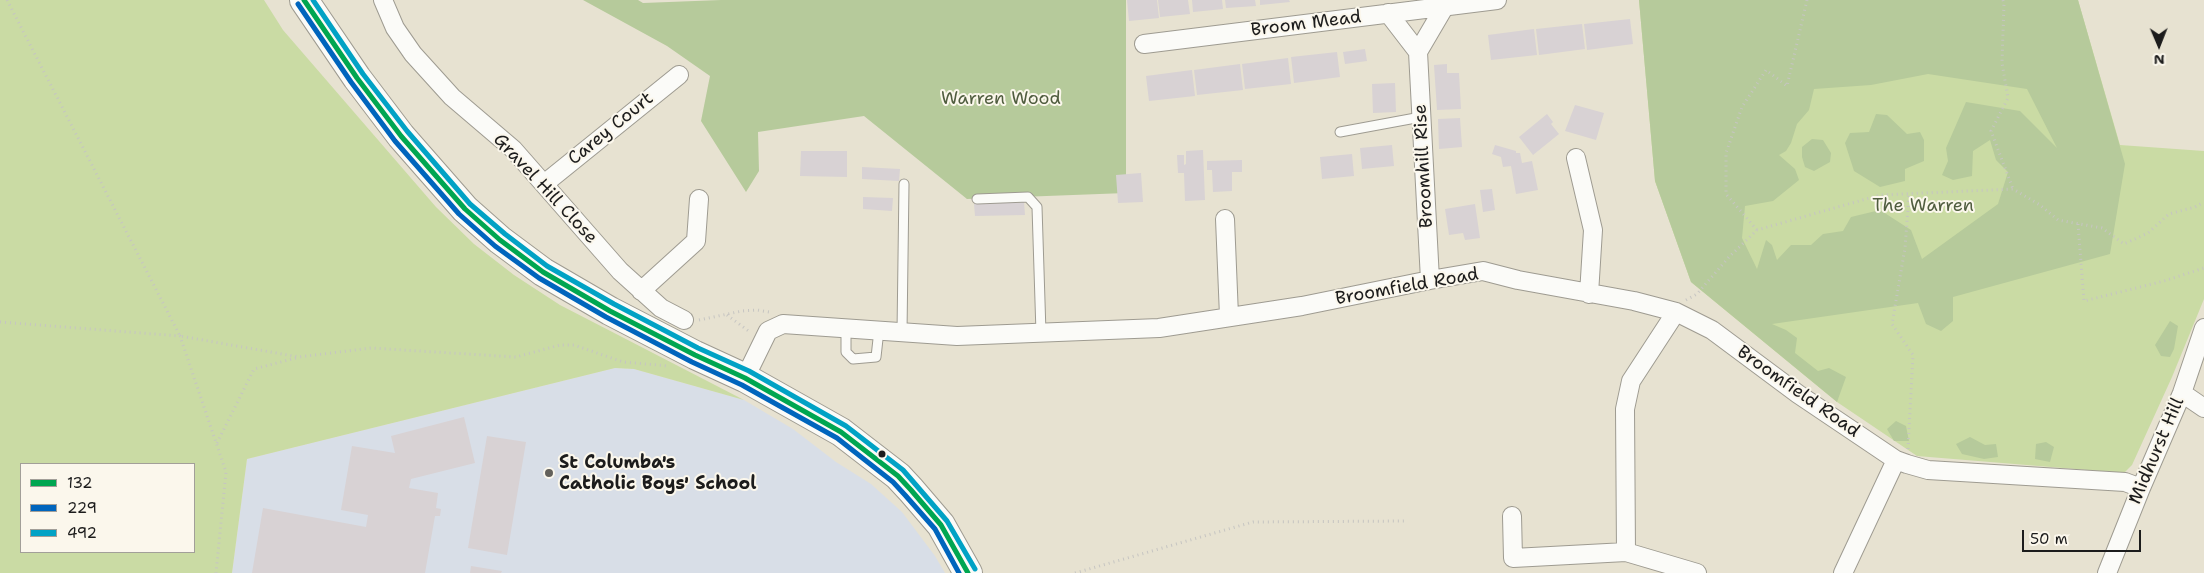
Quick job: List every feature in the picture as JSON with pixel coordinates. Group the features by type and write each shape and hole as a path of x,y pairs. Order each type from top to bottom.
{"main road":[{"path":"304,0 356,78 401,136 465,209 500,240 544,272 610,311 695,355 746,378 841,432 898,476 941,525 968,573"}],"street":[{"name":"Gravel Hill Close","path":"383,0 395,28 413,54 452,97 513,149 620,272 661,308 684,320"},
{"name":"Broom Mead","path":"1144,44 1497,0"},
{"path":"1388,13 1418,52 1445,6"},
{"name":"Broomhill Rise","path":"1418,52 1430,280"},
{"name":"Carey Court","path":"544,184 679,75"},
{"path":"1576,158 1593,230 1588,294"},
{"path":"641,291 696,242 699,199"},
{"path":"1225,219 1229,316"},
{"name":"Broomfield Road","path":"746,378 768,331 783,324 957,336 1158,328 1302,306 1483,271 1588,294 1678,307 1798,394 1902,462 1928,470 2124,482 2141,488"},
{"path":"1626,552 1625,409 1631,381 1678,307"},
{"name":"Midhurst Hill","path":"2107,573 2182,394 2204,328"},
{"path":"2182,394 2204,408"},
{"path":"1843,573 1902,462"},
{"path":"1512,516 1513,566 1626,552 1697,573"}],"lane":[{"path":"1340,132 1422,117"},
{"path":"902,332 904,184"},
{"path":"977,199 1028,198 1036,207 1040,333"},
{"path":"846,327 846,352 853,359 876,356 879,330"}],"path":[{"path":"6,0 180,336 226,472 216,573"},
{"path":"1757,230 1726,194 1726,153 1742,107 1766,70 1787,86 1796,39 1807,0"},
{"path":"2002,0 2004,3 2002,63 2008,98 1991,131 2013,189"},
{"path":"1678,307 1697,294 1729,257 1757,230 1880,195 2013,189 2040,205 2058,220 2102,228 2124,244 2148,233 2169,214 2195,207 2204,202"},
{"path":"1902,462 1913,355 1892,324 1905,248 1909,194"},
{"path":"2078,224 2084,301 2164,281 2204,268"},
{"path":"684,320 706,320 757,310 775,312"},
{"path":"726,315 751,333"},
{"path":"0,322 180,336 299,357"},
{"path":"216,443 254,370 299,357 371,348 516,357 560,345 574,345 623,362 669,366 672,360"},
{"path":"1075,573 1253,522 1404,521"}],"shaded area":[{"name":"St Columba's Catholic Boys' School","path":"615,368 634,369 744,400 793,429 836,462 871,484 902,512 935,556 945,573 232,573 247,459"}],"green space":[{"path":"0,0 264,0 283,30 436,207 474,244 514,275 560,305 744,400 634,369 615,368 247,459 232,573 0,573"},
{"name":"Warren Wood","path":"583,0 638,0 643,3 721,0 1126,0 1126,193 967,199 864,116 758,132 759,171 746,192 701,121 710,76 667,46"},
{"name":"The Warren","path":"1639,0 2078,0 2120,145 2204,151 2204,299 2172,377 2132,465 2124,473 1917,456 1837,402 1691,282 1655,181"},
{"path":"1639,0 2078,0 2125,164 2110,254 1953,297 1953,321 1941,331 1926,324 1918,303 1772,324 1786,330 1797,338 1795,353 1818,371 1829,368 1846,377 1837,402 1691,282 1655,181","holes":["1928,74 2027,89 2057,148 2020,111 1966,102 1946,148 1948,161 1942,175 1953,180 1972,176 1973,151 1990,140 1996,160 2008,172 1998,204 1922,259 1911,230 1880,210 1851,217 1843,231 1823,234 1811,245 1791,245 1777,260 1772,245 1766,240 1757,269 1742,238 1745,206 1773,201 1799,180 1795,169 1779,155 1786,151 1791,143 1797,124 1809,110 1814,89 1871,85"]},
{"path":"1876,114 1887,115 1907,134 1920,132 1924,140 1924,161 1905,169 1905,181 1880,187 1854,171 1845,143 1850,133 1869,132"},
{"path":"1812,139 1823,140 1831,153 1830,162 1814,171 1805,167 1802,157 1802,147"},
{"path":"2170,321 2178,326 2174,349 2170,357 2161,356 2155,345"},
{"path":"1896,421 1906,426 1909,441 1894,441 1887,429"},
{"path":"1970,437 1985,445 1996,444 1998,457 1984,459 1962,454 1956,444"},
{"path":"2046,442 2054,447 2050,462 2035,459 2036,444"}],"building":[{"path":"1127,0 1157,0 1159,18 1129,21"},
{"path":"1158,0 1188,0 1190,14 1160,17"},
{"path":"1192,0 1222,0 1223,9 1193,12"},
{"path":"1225,0 1255,0 1256,6 1226,8"},
{"path":"1260,0 1289,0 1290,2 1260,5"},
{"path":"1630,19 1633,44 1587,50 1584,24"},
{"path":"1582,24 1585,49 1539,55 1536,29"},
{"path":"1534,29 1537,55 1491,60 1488,35"},
{"path":"1365,49 1367,61 1345,64 1343,52"},
{"path":"1337,52 1340,77 1294,83 1291,57"},
{"path":"1288,58 1291,84 1245,89 1242,64"},
{"path":"1240,64 1243,90 1197,95 1194,70"},
{"path":"1447,64 1447,73 1459,73 1461,109 1437,110 1434,65"},
{"path":"1192,70 1195,96 1149,101 1146,76"},
{"path":"1395,83 1396,112 1373,113 1372,84"},
{"path":"1575,105 1604,113 1596,140 1565,131"},
{"path":"1547,114 1553,122 1551,124 1559,134 1533,155 1519,137"},
{"path":"1460,118 1462,147 1439,149 1438,119"},
{"path":"1392,145 1394,166 1362,169 1360,148"},
{"path":"1495,145 1520,153 1522,163 1532,161 1538,190 1516,194 1511,166 1503,167 1501,157 1492,154"},
{"path":"1203,150 1205,200 1185,201 1184,173 1178,173 1177,155 1184,155 1184,165 1186,164 1186,151"},
{"path":"801,151 847,151 847,177 800,176"},
{"path":"1352,154 1354,176 1322,179 1320,157"},
{"path":"1242,160 1242,172 1232,172 1232,191 1213,192 1212,170 1207,170 1207,161"},
{"path":"862,167 900,169 899,181 862,179"},
{"path":"1141,173 1143,202 1118,203 1116,175"},
{"path":"1492,189 1495,210 1483,212 1480,190"},
{"path":"863,197 893,198 892,211 863,209"},
{"path":"1024,202 1025,215 975,216 974,204"},
{"path":"1475,204 1480,238 1465,240 1463,233 1449,235 1445,209"},
{"path":"464,417 475,463 411,479 409,488 438,493 436,508 441,509 440,516 435,516 425,573 252,573 263,508 366,527 368,515 341,510 352,446 395,453 391,436"},
{"path":"487,436 526,442 507,555 468,548"},
{"path":"471,566 502,571 501,573 470,573"}],"transit line":[{"name":"132","path":"304,0 357,78 401,136 465,209 500,240 543,272 610,311 695,355 745,378 841,432 898,476 911,490 941,525 968,573"},
{"name":"492","path":"313,0 363,74 407,131 470,204 547,266 698,348 749,371 846,426 903,470 947,521 975,569"},
{"name":"229","path":"298,4 351,82 395,141 459,214 495,246 539,278 606,317 692,362 742,385 837,438 893,482 905,495 935,529 959,573"}],"place":[{"name":"St Columba's Catholic Boys' School","path":"549,473"}]}
